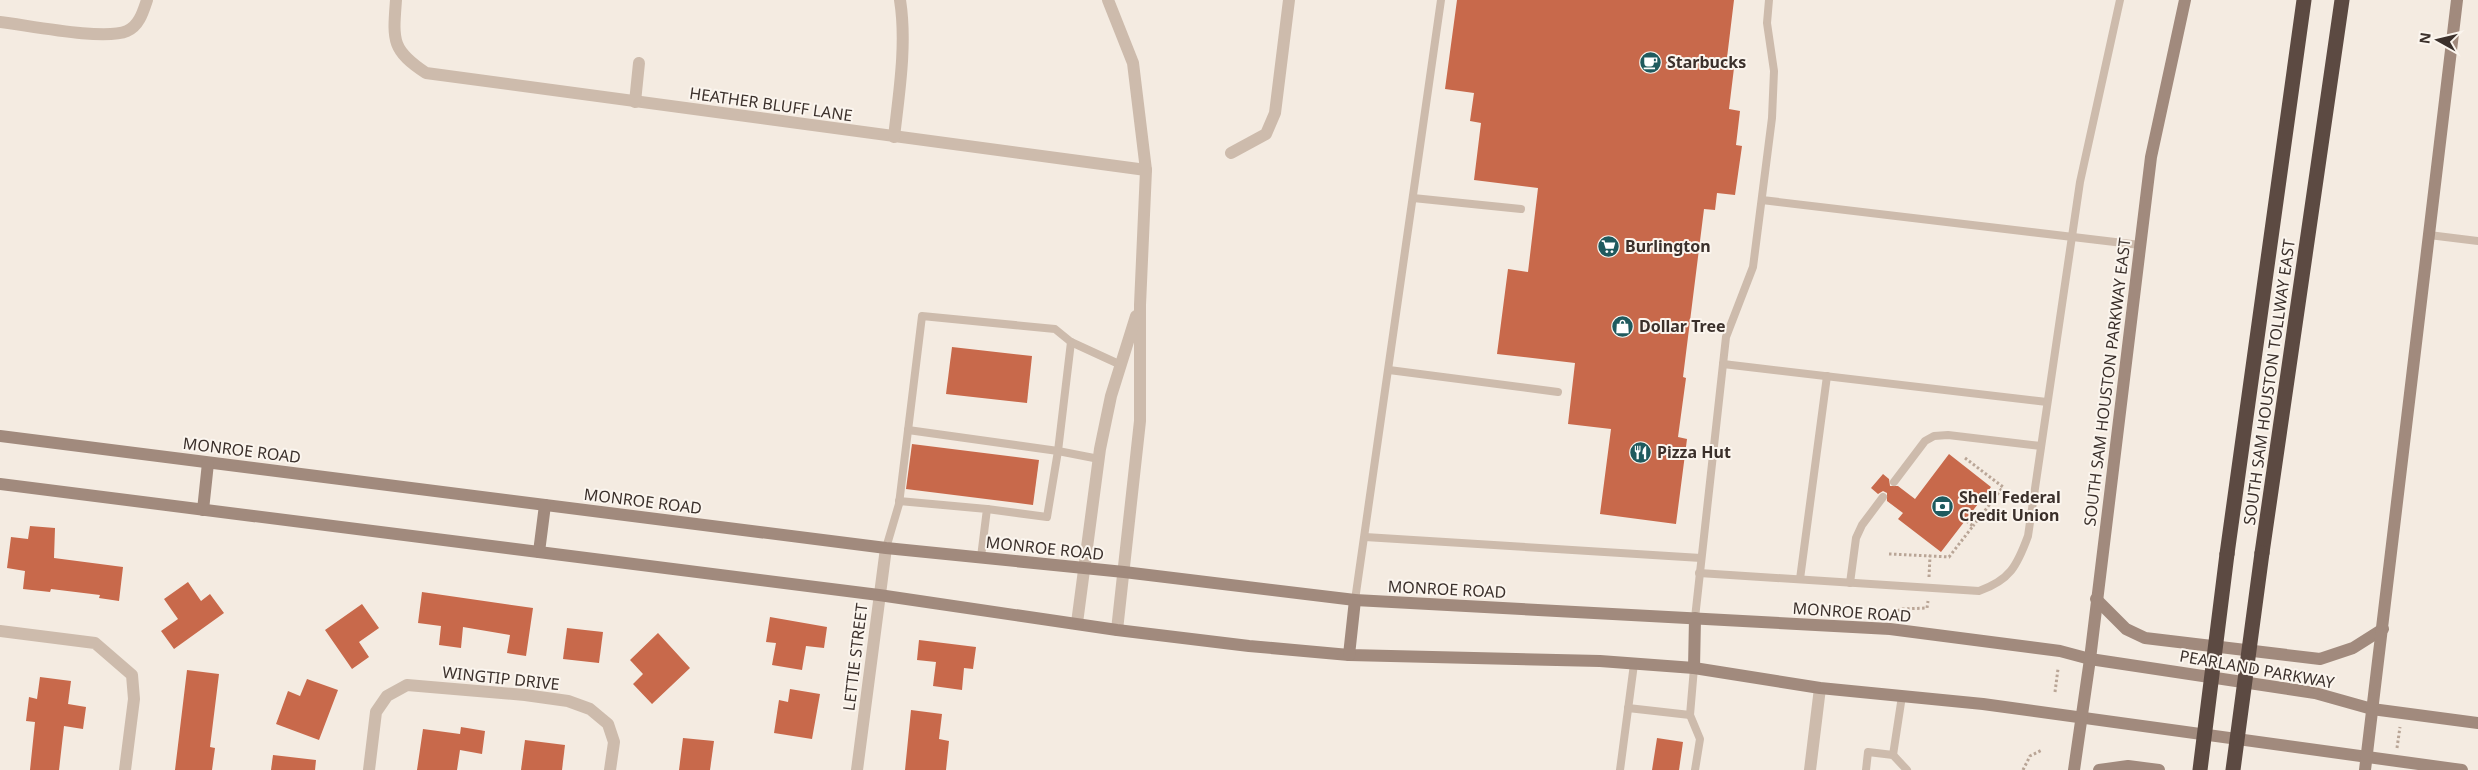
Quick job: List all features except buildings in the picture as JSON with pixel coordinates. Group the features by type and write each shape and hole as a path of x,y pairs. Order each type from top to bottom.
{"highway":[{"name":"SOUTH SAM HOUSTON TOLLWAY EAST","path":"2200,770 2227,554 2304,0"},
{"name":"SOUTH SAM HOUSTON TOLLWAY EAST","path":"2233,770 2262,553 2342,0"}],"main road":[{"name":"SOUTH SAM HOUSTON PARKWAY EAST","path":"2074,770 2080,717 2090,659 2151,157 2185,0"},
{"path":"2366,764 2457,0"},
{"name":"MONROE ROAD","path":"0,436 886,548 1124,572 1355,600 1890,629 2060,651 2090,659"},
{"path":"203,510 208,462"},
{"path":"0,484 879,595 1117,630 1249,646 1349,655 1634,664 1694,668 1820,688 2080,717 2366,764 2462,770"},
{"path":"538,552 545,505"},
{"path":"2096,599 2126,629 2145,638 2320,659 2353,648 2383,629"},
{"path":"1349,655 1355,600"},
{"path":"1694,668 1695,618"},
{"name":"PEARLAND PARKWAY","path":"2090,659 2315,692 2372,709 2478,723"},
{"path":"2099,770 2128,766 2159,770"}],"street":[{"path":"0,22 104,35 127,31 142,17 147,0"},
{"name":"HEATHER BLUFF LANE","path":"396,0 394,32 400,52 426,74 1146,170"},
{"path":"894,137 902,32 900,0"},
{"path":"1108,0 1133,63 1146,170 1140,304 1140,420 1117,630"},
{"path":"1231,153 1260,139 1266,134 1271,124 1275,113 1289,0"},
{"path":"635,102 639,63"},
{"path":"1077,623 1098,459 1111,396 1140,304"},
{"name":"LETTIE STREET","path":"857,770 886,548"},
{"path":"0,631 96,643 132,675 134,699 125,770"},
{"name":"WINGTIP DRIVE","path":"368,770 376,712 387,696 407,685 525,694 568,701 590,709 608,724 614,742 611,765"},
{"path":"1810,770 1820,688"}],"lane":[{"path":"1355,600 1440,0"},
{"path":"1695,618 1728,331 1753,267 1762,200 1774,99 1774,71 1767,23 1769,0"},
{"path":"1699,573 1979,591 1997,584 2018,563 2028,536 2080,182 2120,0"},
{"path":"1413,198 1521,209"},
{"path":"1762,200 2140,245"},
{"path":"2429,235 2478,241"},
{"path":"886,548 899,501 922,316 1055,328 1071,342 1121,365"},
{"path":"899,501 987,509 1047,517 1058,451 1071,342"},
{"path":"1723,364 2047,402"},
{"path":"1389,370 1558,392"},
{"path":"1800,579 1826,376"},
{"path":"908,430 1058,451 1098,459"},
{"path":"1894,482 1926,441 1934,436 1948,435 2041,446"},
{"path":"1850,582 1856,538 1862,525 1883,497"},
{"path":"981,557 987,509"},
{"path":"1365,538 1701,558"},
{"path":"1620,770 1634,664"},
{"path":"1694,668 1690,715 1700,739 1695,770"},
{"path":"1893,755 1902,696"},
{"path":"1628,708 1690,715"},
{"path":"1866,770 1868,752 1893,755 1908,770"}],"path":[{"path":"1889,554 1949,557 2003,487 1964,458"},
{"path":"1965,520 1973,526"},
{"path":"1892,619 1896,611 1902,608 1927,608 1930,556"},
{"path":"2055,692 2058,669"},
{"path":"2397,748 2400,726"},
{"path":"2023,770 2030,756 2042,750"}],"place":[{"name":"Starbucks","path":"1651,62"},
{"name":"Burlington","path":"1609,246"},
{"name":"Dollar Tree","path":"1623,326"},
{"name":"Pizza Hut","path":"1641,452"},
{"name":"Shell Federal Credit Union","path":"1943,506"}]}
